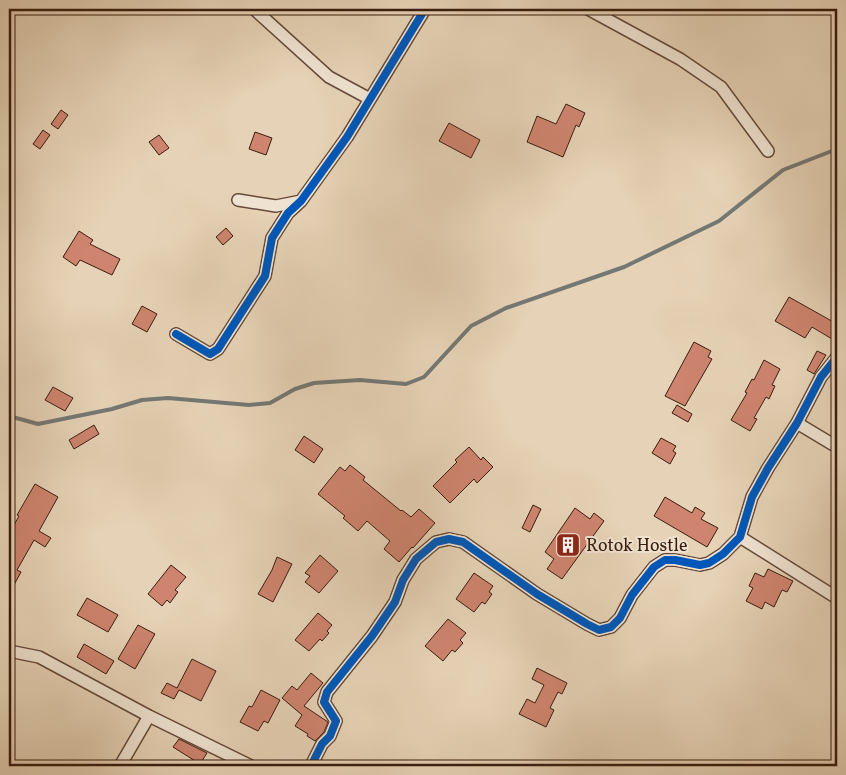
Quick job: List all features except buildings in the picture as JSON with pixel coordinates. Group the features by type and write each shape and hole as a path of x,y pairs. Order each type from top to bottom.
{"street":[{"path":"254,9 329,76 370,99"},
{"path":"176,334 210,354 218,349 264,276 272,238 288,213 301,201 347,137 424,9"},
{"path":"588,9 680,58 721,87 768,151"},
{"path":"238,200 276,206 301,201"},
{"path":"312,766 322,744 330,736 336,720 324,702 327,692 372,636 395,602 404,580 416,559 436,542 449,539 462,542 537,594 587,624 599,630 612,627 620,618 632,595 654,567 665,560 700,565 709,563 723,554 740,537 752,497 797,423 822,377 837,357"},
{"path":"797,423 837,447"},
{"path":"740,537 837,598"},
{"path":"9,651 38,658 149,716 251,766"},
{"path":"120,766 149,716"}],"waterway":[{"path":"9,416 38,424 112,409 142,400 168,398 249,405 270,403 295,389 314,383 360,380 406,384 424,377 471,326 506,308 624,267 719,221 783,170 837,149"}],"cycle path":[{"path":"176,334 210,354 218,349 265,276 272,238 288,213 301,201 347,137 425,9"},
{"path":"311,766 322,744 330,736 336,721 324,702 327,692 372,636 395,602 403,580 416,559 436,542 449,539 463,542 537,594 587,624 599,630 611,627 620,618 632,595 654,567 665,560 700,565 709,563 723,554 740,537 752,497 797,423 821,377 837,357"}],"place":[{"name":"Rotok Hostle","path":"568,545"}]}
